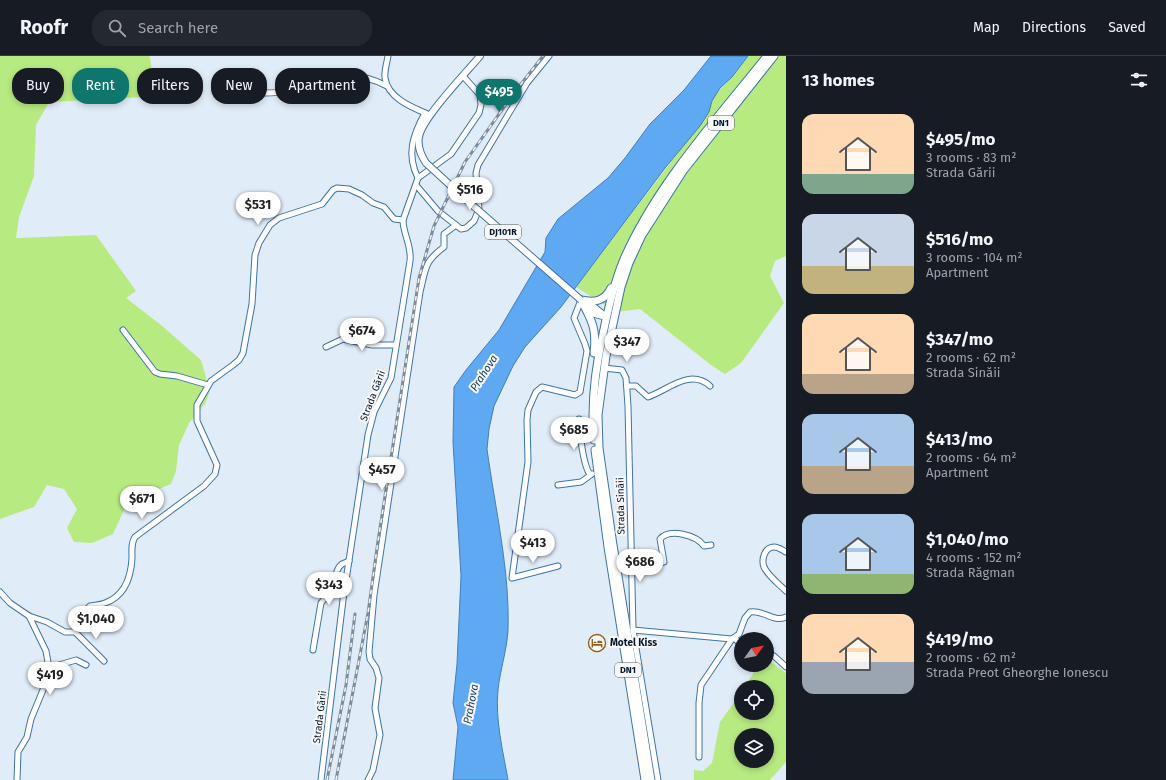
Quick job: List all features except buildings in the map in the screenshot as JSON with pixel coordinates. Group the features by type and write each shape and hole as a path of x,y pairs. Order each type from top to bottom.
{"highway":[{"name":"DN1","path":"651,780 614,553 599,448 598,415 610,318 619,272 638,231 665,187 768,56"},
{"name":"DN1","path":"645,780 608,547 593,432 593,404 598,360 610,318 629,263 642,235 683,171 774,56"},
{"path":"581,300 592,302 604,298 619,272"},
{"path":"581,300 592,318 596,335 592,377 593,404"}],"main road":[{"name":"DJ101R","path":"480,56 428,114 422,127 419,141 420,153 426,163 595,314 610,318"}],"street":[{"path":"387,86 385,74 388,56"},
{"path":"416,185 438,211 461,229 466,228 474,221 479,209 476,169 527,83 549,56"},
{"path":"267,93 287,91 322,78 338,75 354,76 374,80 387,86 402,102 428,114 416,129 412,146 412,164 418,178"},
{"path":"75,632 90,606 112,600 119,595 124,588 131,568 132,544 135,537 204,486 215,474 217,464 197,420 197,405 208,385 239,360 243,353 252,304 255,255 265,232 274,220 322,204 333,190 338,188 349,189 362,195 373,203 384,207 394,219 403,220 418,178 451,154 479,113 481,105 480,94 463,76"},
{"name":"Strada Gării","path":"321,780 349,561 368,435 374,412 391,378 411,256 403,220"},
{"path":"368,780 373,770 380,735 375,708 379,678 376,668 370,659 369,652 374,595 420,292 430,258 444,247 444,234 456,225"},
{"path":"558,566 512,578 528,462 528,410 536,392 542,387 574,395 580,392 587,350 574,318 581,300"},
{"path":"123,330 155,372 193,379 208,385"},
{"path":"326,347 343,339 372,345 396,345"},
{"name":"Strada Sinăii","path":"604,368 616,368 622,370 626,375 633,630 658,780"},
{"path":"627,386 636,386 648,397 691,378 706,382 710,386"},
{"path":"579,419 581,443 587,469 590,475"},
{"path":"558,485 581,482 586,480 590,475 598,473"},
{"path":"631,573 664,562 660,539 663,536 686,534 699,539 704,546 711,545"},
{"path":"786,552 779,548 772,548 766,552 763,560 766,570 786,591"},
{"path":"313,650 321,603 335,586 339,567 349,561"},
{"path":"0,592 10,603 29,616 48,622 65,632 75,632 104,661"},
{"path":"700,757 699,703 701,685 733,639 739,634 745,618 750,612 756,612 779,619 786,617"},
{"path":"17,780 18,752 27,737 33,714 45,685 49,668 46,651 29,616"},
{"path":"633,630 733,639"},
{"path":"774,656 786,667"},
{"path":"49,668 76,660 86,665"}],"green space":[{"path":"0,56 149,56 151,68 137,68 137,97 129,98 129,68 72,68 72,101 64,101 64,68 12,68 12,104 48,104 36,125 34,176 19,217 16,238 96,235 136,291 126,298 161,325 201,360 210,391 205,404 189,423 179,445 176,471 171,484 137,498 124,510 113,534 92,543 74,542 67,528 77,509 64,489 47,485 34,507 0,519"},
{"path":"748,56 786,56 786,256 775,261 770,276 784,303 741,363 725,374 711,365 640,309 616,312 576,287 709,112 713,100 718,92 733,76"},
{"path":"774,664 786,673 786,762 770,780 694,780 694,770 703,771 712,763 720,722 734,703 734,720 774,720 774,680 749,680 754,672 774,672"}],"water":[{"name":"Prahova","path":"711,56 748,56 732,77 720,88 712,101 709,112 700,126 665,168 561,307 525,347 513,366 494,406 489,429 487,449 507,585 508,630 497,701 500,735 508,780 453,780 458,727 453,703 457,664 461,576 453,442 454,387 499,330 545,252 546,238 558,219 608,178 650,124 684,90"}],"railway":[{"path":"336,780 368,613 419,278 434,226 465,162 514,93 543,56"},
{"path":"327,780 346,685 355,614"}],"place":[{"name":"Motel Kiss","path":"597,643"}]}
